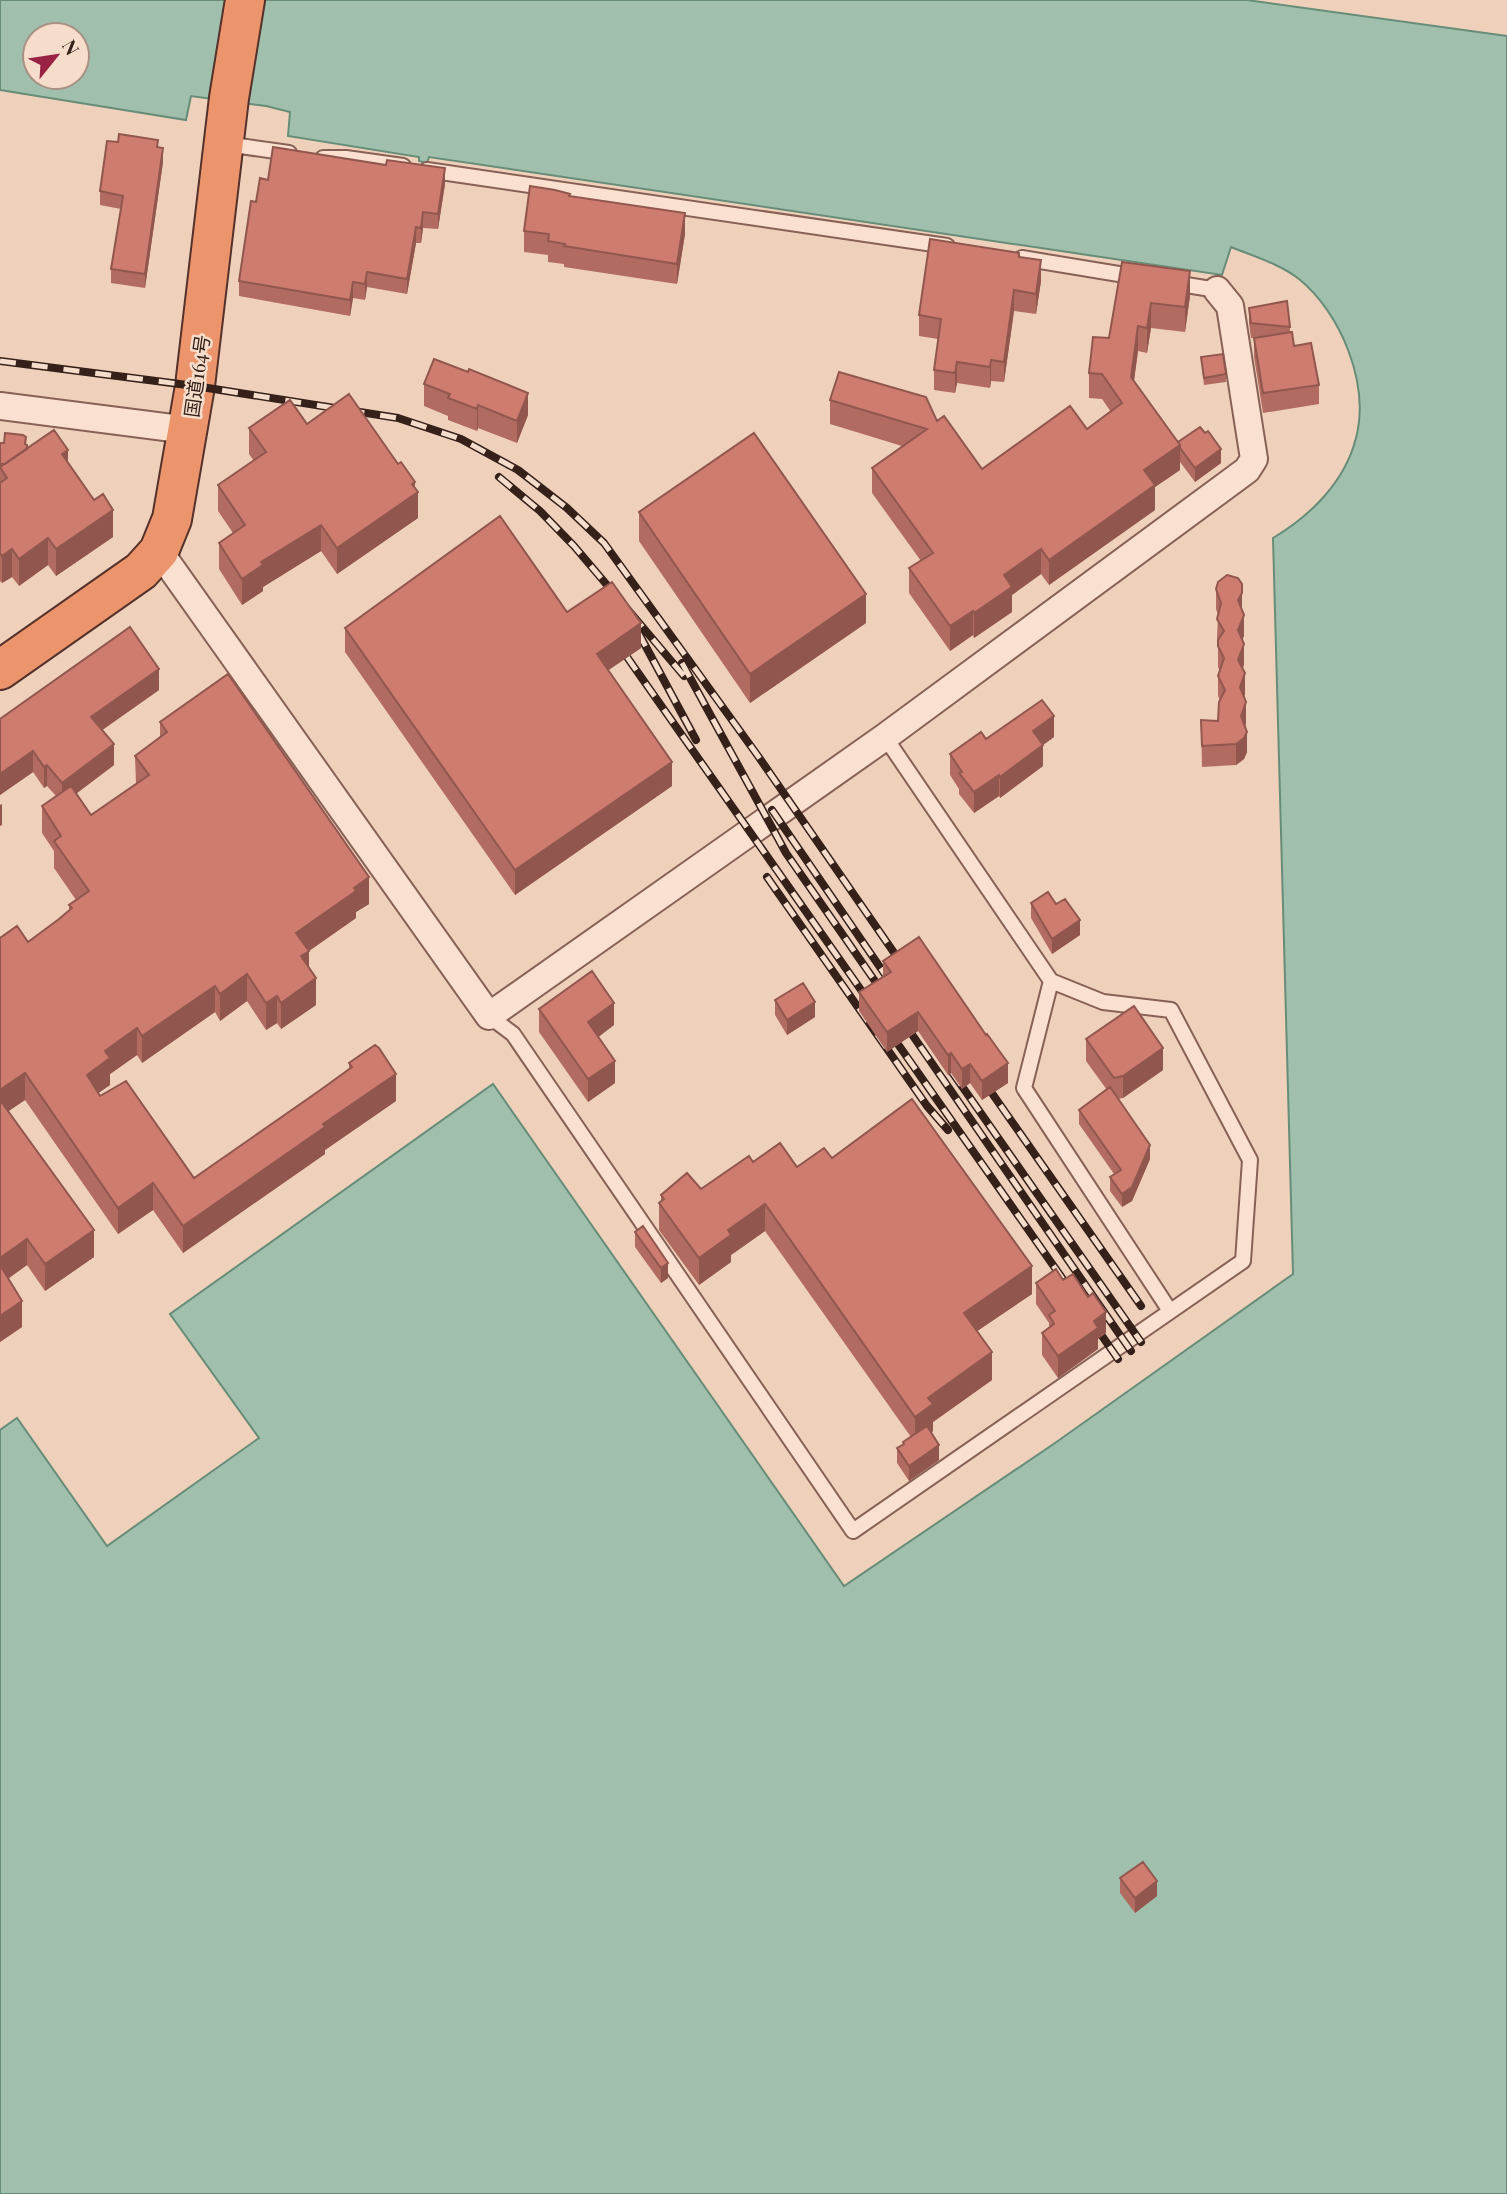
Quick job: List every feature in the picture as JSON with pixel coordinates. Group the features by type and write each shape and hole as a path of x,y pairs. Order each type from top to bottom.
{"highway":[{"name":"国道164号","path":"0,670 141,571 159,551 172,519 188,430 229,98 245,0"}],"street":[{"path":"159,551 489,1016 885,737 1247,470 1254,459 1230,306 1217,290"},
{"path":"0,406 188,430"}],"lane":[{"path":"224,144 360,160 963,248"},
{"path":"1003,255 1217,290"},
{"path":"489,1016 513,1034 853,1531 1243,1261 1250,1160 1171,1010 1103,1002 1051,981 885,737"},
{"path":"1051,981 1024,1088 1170,1311"}],"shaded area":[{"path":"0,0 1247,0 1507,36 1507,2194 0,2194 0,1430 17,1418 107,1546 259,1438 170,1314 493,1084 844,1586 1055,1443 1293,1274 1273,538 1313,508 1335,483 1351,454 1359,417 1359,395 1349,351 1328,311 1314,293 1283,269 1231,247 1222,275 429,157 427,163 419,161 419,157 288,136 290,112 266,106 191,96 186,120 0,90"}],"building":[{"path":"119,134 158,140 157,147 163,148 145,274 111,269 123,196 100,191 107,141 118,142"},
{"path":"273,147 386,165 387,160 445,168 438,214 423,212 421,228 416,227 407,279 367,272 365,284 353,282 350,300 239,281 251,201 256,202 260,178 268,180"},
{"path":"530,186 555,190 570,194 569,196 685,213 677,264 564,246 565,244 548,241 549,234 524,231"},
{"path":"930,239 1019,253 1019,257 1041,260 1036,294 1014,290 1004,362 991,360 990,367 957,362 955,373 934,370 941,319 919,315"},
{"path":"1122,262 1190,271 1185,307 1151,303 1147,328 1138,326 1131,377 1180,445 1144,470 1155,485 1049,560 1041,549 1004,575 1012,587 950,626 909,568 933,553 872,468 927,429 830,400 839,372 926,397 937,421 944,416 982,469 1070,406 1087,429 1122,403 1102,374 1089,373 1093,337 1109,338"},
{"path":"1287,301 1290,327 1251,323 1249,308"},
{"path":"1292,332 1294,346 1311,343 1319,385 1263,393 1254,338"},
{"path":"1223,354 1226,374 1204,378 1201,357"},
{"path":"434,359 468,372 469,369 528,393 517,421 478,405 477,409 448,398 450,394 424,384"},
{"path":"349,394 398,464 401,462 415,482 412,484 418,492 337,548 321,525 261,562 263,565 242,579 219,543 245,525 218,485 266,452 249,428 290,400 307,424"},
{"path":"1200,427 1205,433 1208,431 1221,449 1195,468 1178,442"},
{"path":"54,430 68,450 62,454 94,500 103,494 113,510 56,549 48,538 19,559 12,549 2,556 0,483 7,478 0,467"},
{"path":"5,433 26,437 27,449 5,464 0,464 0,443 4,443"},
{"path":"754,433 866,594 750,674 639,512"},
{"path":"500,516 567,612 612,582 641,623 597,654 672,762 515,870 345,628"},
{"path":"1227,575 1238,578 1242,584 1242,593 1238,600 1244,615 1238,630 1244,644 1238,660 1245,673 1240,687 1246,702 1241,716 1247,732 1236,744 1202,746 1201,720 1218,721 1219,702 1225,690 1218,676 1224,658 1218,640 1224,631 1217,619 1221,603 1216,589 1218,582"},
{"path":"130,627 159,669 91,717 114,744 62,783 47,765 44,767 33,751 0,774 0,719"},
{"path":"228,674 369,877 354,888 356,891 296,933 309,951 301,956 316,978 281,1003 277,996 266,1003 247,974 220,994 215,986 142,1036 137,1028 105,1051 110,1058 87,1075 100,1096 126,1081 194,1178 352,1067 349,1063 375,1045 396,1074 183,1226 153,1183 118,1208 25,1073 0,1090 0,938 17,926 28,942 59,919 72,908 69,905 89,891 54,841 61,836 42,806 71,786 91,815 149,775 135,756 167,732 160,722"},
{"path":"1042,700 1054,716 1033,731 1043,745 1000,777 999,775 974,792 959,773 962,772 950,754 981,732 986,739"},
{"path":"1048,892 1056,904 1065,899 1080,920 1052,939 1031,903"},
{"path":"919,937 1008,1063 982,1081 970,1064 962,1069 951,1053 948,1055 918,1012 887,1032 859,992 891,972 883,961"},
{"path":"592,971 614,1003 588,1022 615,1061 588,1079 539,1009"},
{"path":"803,983 815,1002 787,1020 775,1000"},
{"path":"1134,1006 1163,1048 1123,1076 1114,1078 1086,1039"},
{"path":"1110,1087 1150,1145 1132,1187 1122,1194 1110,1177 1121,1170 1079,1110"},
{"path":"912,1099 1032,1266 964,1313 992,1352 928,1398 933,1404 915,1417 765,1204 728,1230 731,1235 699,1258 659,1203 664,1199 661,1195 687,1173 701,1189 749,1156 753,1162 780,1143 797,1167 824,1148 832,1158"},
{"path":"0,1100 94,1230 45,1264 27,1239 0,1258"},
{"path":"643,1226 668,1263 661,1268 635,1232"},
{"path":"0,1265 22,1301 0,1316"},
{"path":"1056,1269 1063,1280 1073,1274 1088,1297 1093,1293 1106,1312 1094,1321 1098,1328 1058,1356 1042,1333 1054,1324 1049,1315 1055,1311 1036,1283"},
{"path":"927,1426 939,1445 909,1466 897,1448"},
{"path":"1143,1862 1157,1881 1135,1898 1120,1878"}],"railway":[{"path":"0,361 195,386 398,418 461,439 518,470 567,508 604,543 758,756 906,970"},
{"path":"499,477 540,511 574,546 684,676"},
{"path":"638,632 696,740"},
{"path":"627,657 873,1007"},
{"path":"682,663 786,853 886,997"},
{"path":"772,810 895,989"},
{"path":"767,877 927,1106 948,1130"},
{"path":"902,1020 1131,1351"},
{"path":"888,1030 1067,1285"},
{"path":"952,1072 1141,1342"},
{"path":"982,1079 1141,1306"},
{"path":"1091,1320 1118,1359"}]}
